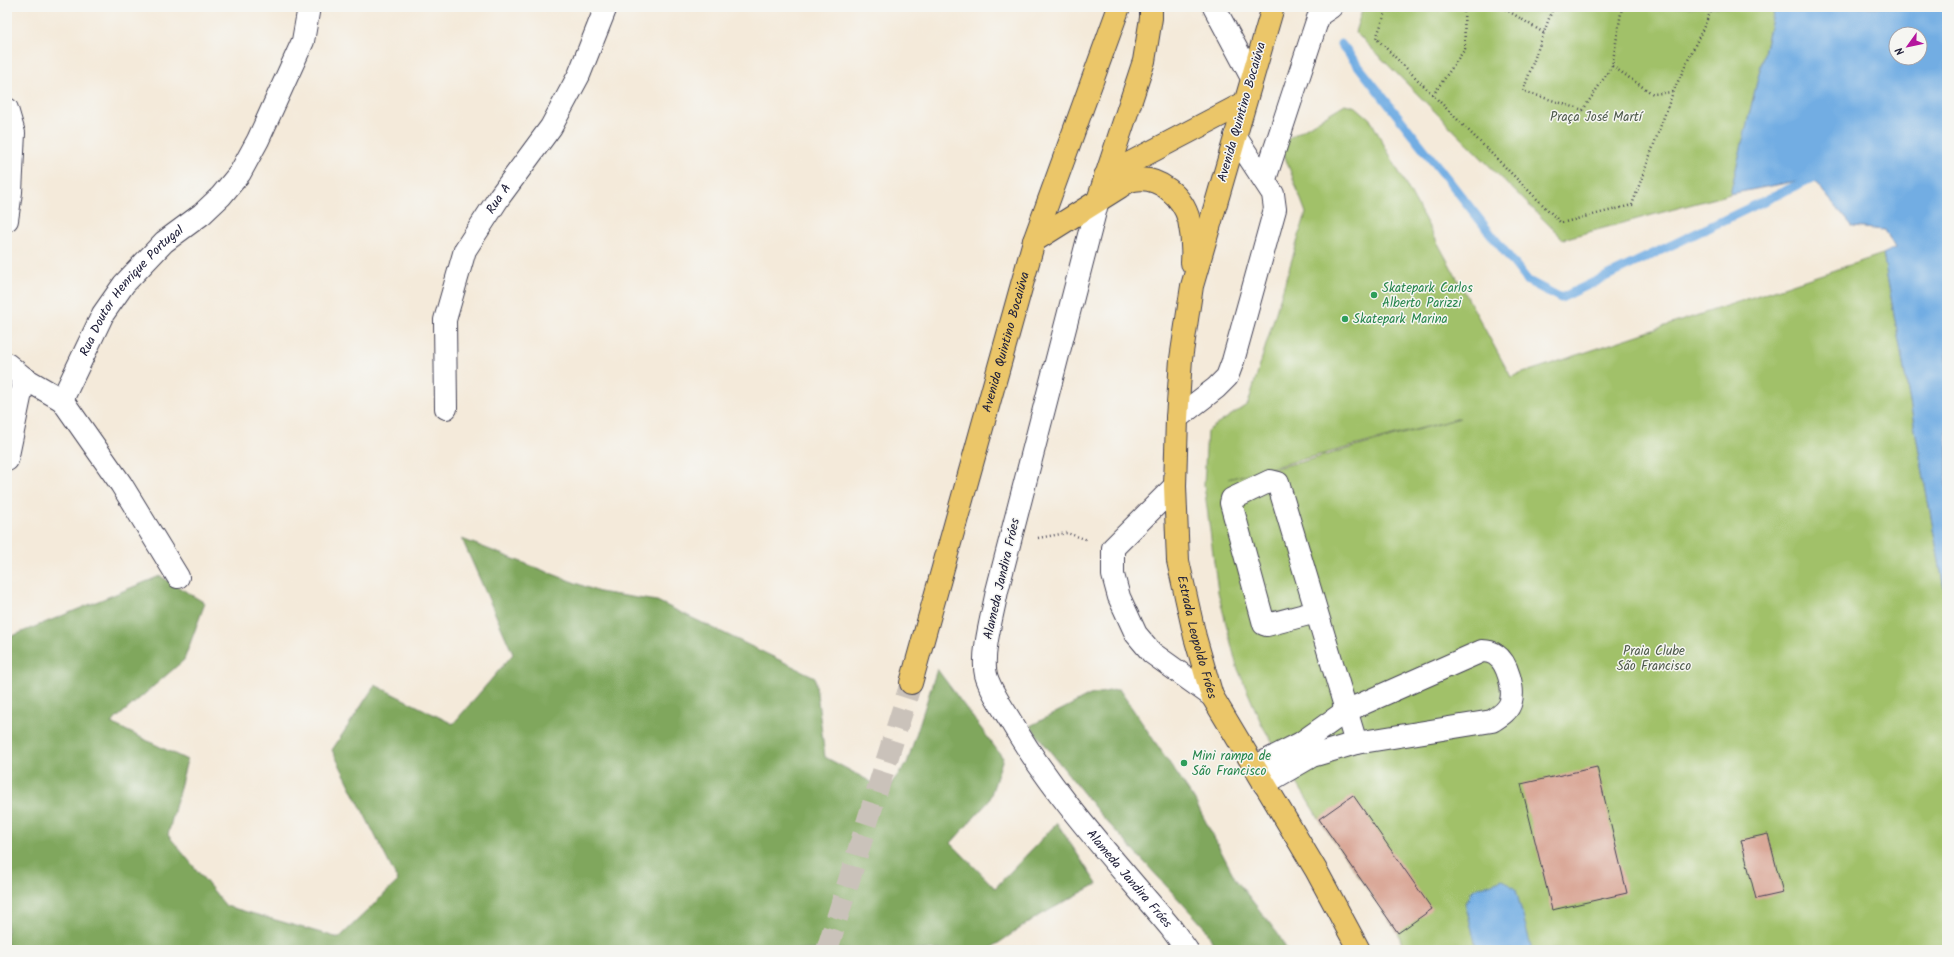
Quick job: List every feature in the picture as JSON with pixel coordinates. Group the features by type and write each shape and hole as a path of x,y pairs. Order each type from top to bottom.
{"main road":[{"name":"Avenida Quintino Bocaiúva","path":"911,684 1034,241 1119,7"},
{"path":"1098,200 1144,61 1151,18 1151,7"},
{"name":"Avenida Quintino Bocaiúva","path":"1192,286 1273,7"},
{"path":"1105,176 1244,104"},
{"path":"1034,241 1098,200 1133,180 1156,181 1174,194 1182,204 1189,218 1193,241 1192,286"},
{"name":"Estrada Leopoldo Fróes","path":"1192,286 1181,359 1177,418 1175,486 1178,561 1194,637 1212,696 1316,870 1359,950"}],"street":[{"name":"Rua Doutor Henrique Portugal","path":"62,400 103,314 124,284 164,242 202,214 221,196 240,172 258,140 303,41 309,7"},
{"name":"Rua A","path":"446,408 445,320 465,250 500,196 551,127 579,75 606,7"},
{"path":"1214,7 1252,78"},
{"path":"1265,180 1319,16 1331,7"},
{"path":"7,109 14,133 12,192 7,220"},
{"path":"1177,418 1216,388 1227,377 1234,361 1275,209 1273,194 1235,136"},
{"name":"Alameda Jandira Fróes","path":"1098,200 997,591 986,652 986,674 999,702 1024,745 1055,790 1171,928 1187,950"},
{"path":"7,364 24,378 62,400 121,484 178,577"},
{"path":"7,460 24,378"},
{"path":"1316,612 1267,625 1264,624 1231,502 1232,499 1270,481 1278,483 1356,743"},
{"path":"1175,486 1113,548 1113,575 1119,597 1136,634 1152,653 1212,696"},
{"path":"1482,651 1490,652 1498,656 1504,665 1512,690 1511,703 1505,713 1492,722 1356,743 1312,756 1259,775 1346,711 1482,651"}],"path":[{"path":"1388,7 1376,38 1561,224 1632,205 1673,92 1713,7"},
{"path":"1433,95 1465,49 1464,7"},
{"path":"1502,7 1544,33"},
{"path":"1553,7 1523,91 1583,110 1612,66 1622,7"},
{"path":"1612,66 1652,94 1673,92"},
{"path":"1010,543 1066,533 1113,548"}],"green space":[{"name":"Praça José Martí","path":"1363,7 1775,7 1730,194 1563,239 1355,32"},
{"name":"Praia Clube São Francisco","path":"1345,104 1356,107 1370,119 1511,377 1883,254 1947,605 1947,950 1404,950 1398,933 1319,819 1262,725 1237,667 1218,592 1204,485 1207,431 1248,404 1306,213 1282,149 1289,138","holes":["1460,418 1305,461 1228,479"]},
{"path":"462,539 599,592 657,601 815,677 825,757 886,790 907,763 937,669 1003,758 989,801 951,843 995,888 1057,823 1097,884 1037,917 988,950 7,950 7,638 160,576 205,603 184,660 111,723 187,760 168,835 226,906 339,938 398,881 332,750 375,685 453,724 513,654"},
{"path":"1119,689 1194,799 1236,880 1278,934 1287,950 1216,950 1206,929 1100,814 1030,726 1090,695"}],"water":[{"path":"1775,7 1947,7 1947,605 1883,254 1895,248 1885,230 1853,227 1812,178 1730,194"},
{"path":"1503,879 1516,890 1532,950 1477,950 1465,903 1473,890"}],"building":[{"path":"1597,767 1627,893 1552,910 1521,784"},
{"path":"1353,795 1432,909 1398,933 1319,819"},
{"path":"1768,834 1783,893 1756,899 1741,840"}],"waterway":[{"path":"1341,44 1528,281 1561,298 1812,178"}],"tunnel":[{"path":"827,950 911,683"}],"place":[{"name":"Skatepark Carlos Alberto Parizzi","path":"1374,295"},
{"name":"Skatepark Marina","path":"1345,319"},
{"name":"Mini rampa de São Francisco","path":"1184,763"}]}
